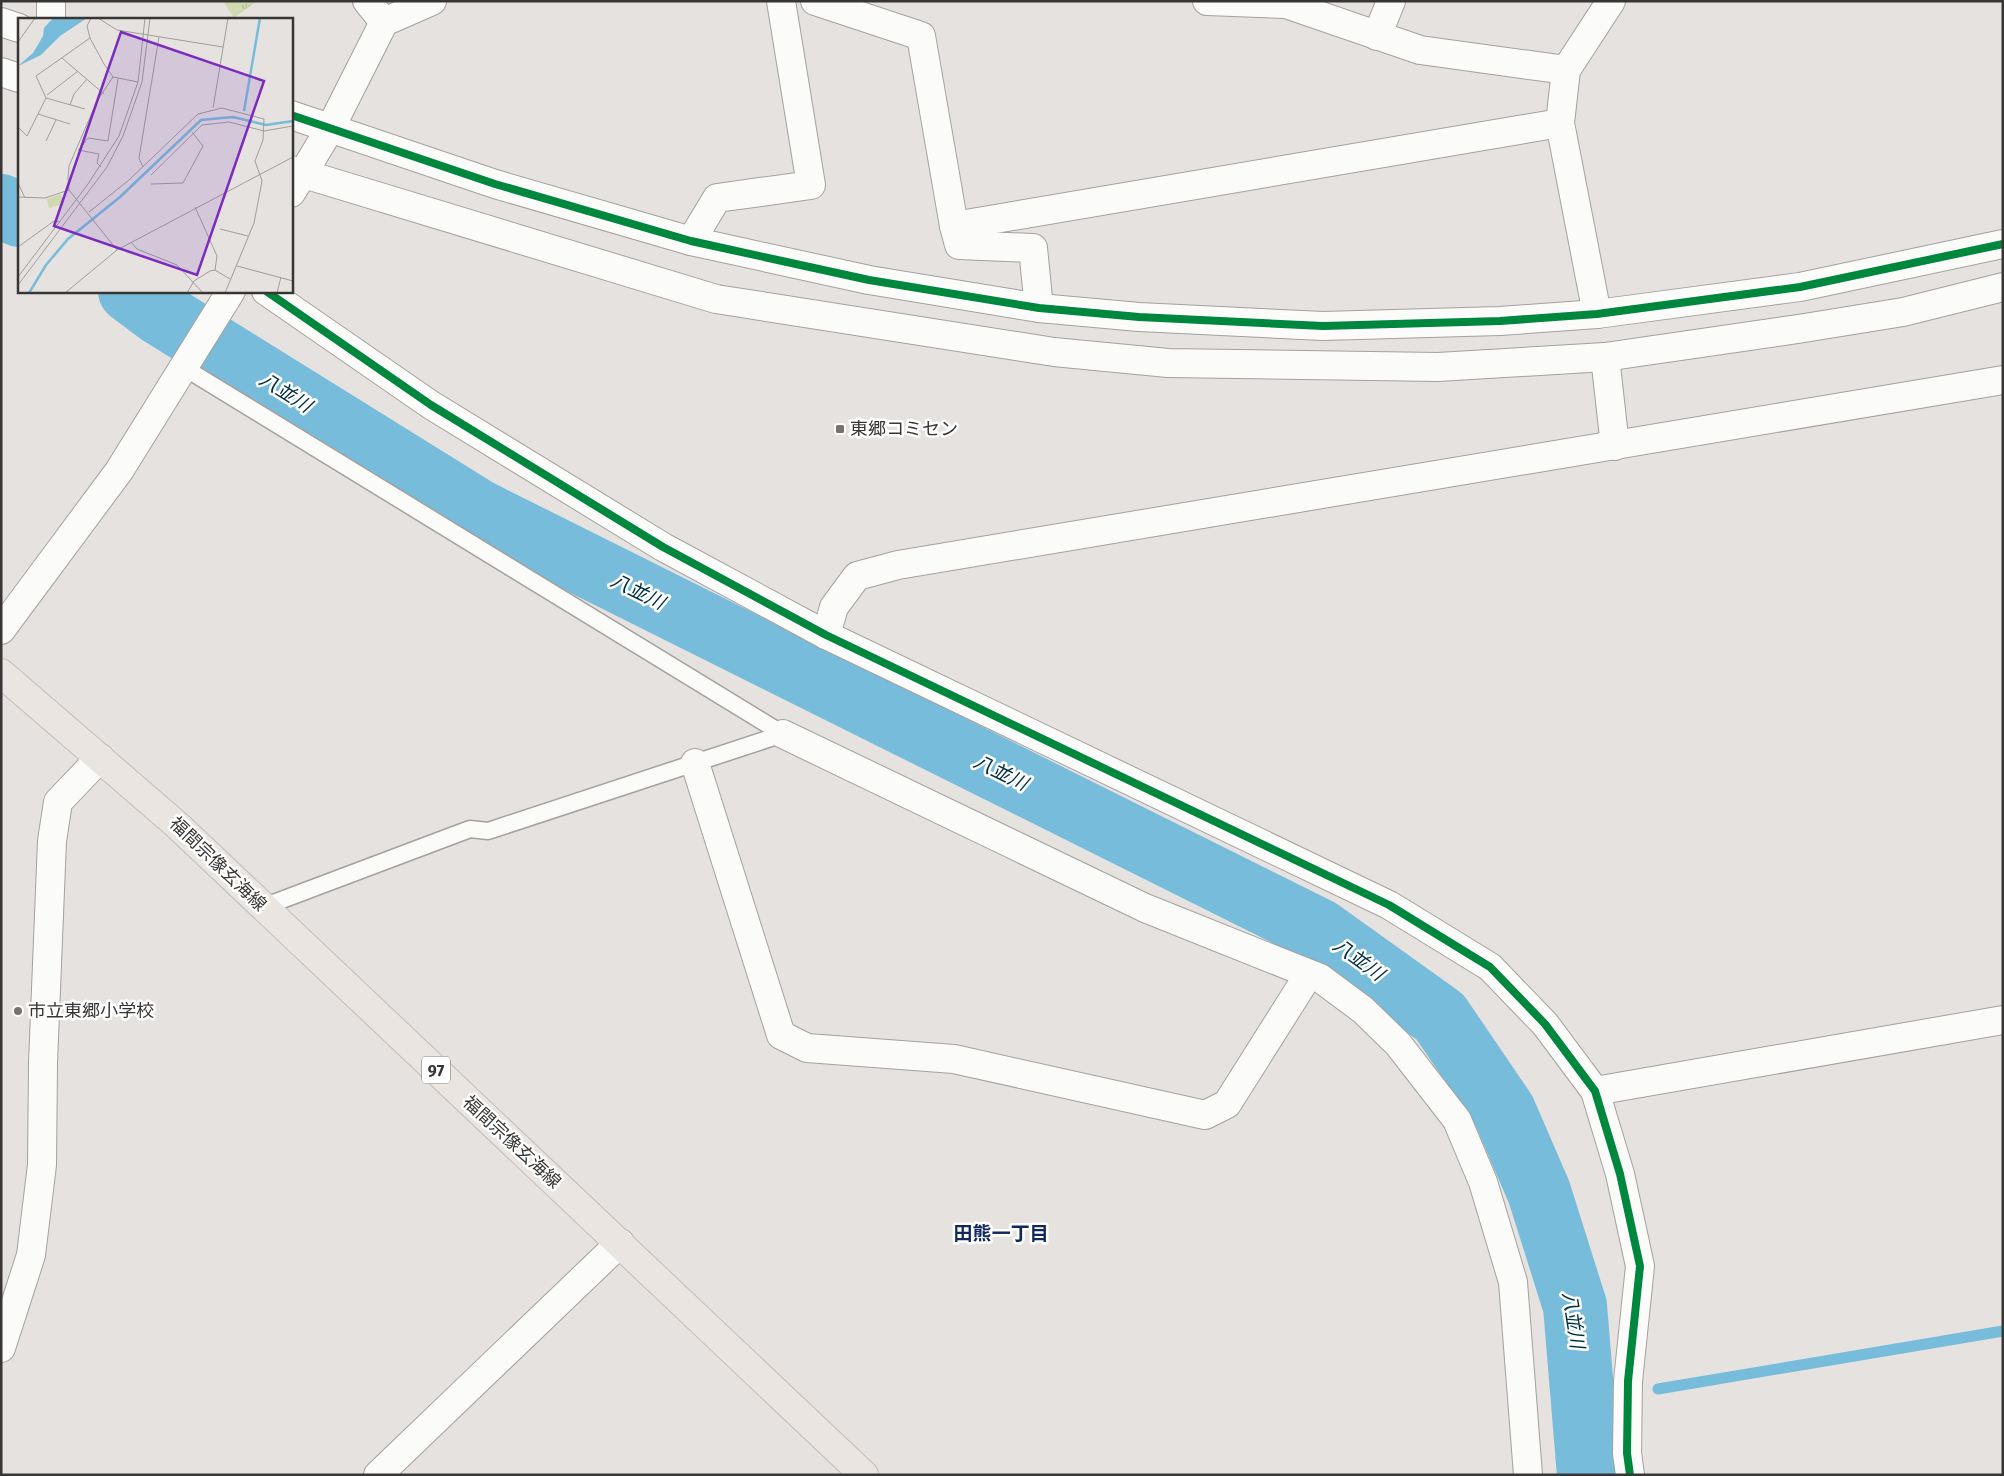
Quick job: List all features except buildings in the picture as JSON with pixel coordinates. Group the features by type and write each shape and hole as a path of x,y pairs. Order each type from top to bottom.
{"main road":[{"name":"福間宗像玄海線","path":"1,673 177,824 864,1475"}],"street":[{"path":"51,1 51,18"},
{"path":"432,1 376,12 330,127 295,179 716,299 1054,352 1168,362 1419,367 1605,357 1903,312 2003,287"},
{"path":"691,241 717,198 811,185 781,1"},
{"path":"815,1 921,36 954,226 959,245 1033,248 1039,308"},
{"path":"1206,1 1286,4 1420,50 1566,70"},
{"path":"1376,36 1391,1"},
{"path":"1597,314 1560,123 1566,70 1611,1"},
{"path":"1,22 18,28"},
{"path":"1,72 18,78"},
{"path":"292,115 495,184 691,241 869,280 1039,308 1139,316 1323,326 1500,321 1597,314 1800,287 2003,244"},
{"path":"954,226 1560,123"},
{"path":"1,630 119,471 230,292"},
{"path":"267,292 447,415 663,547 826,635 1389,905 1490,967 1545,1024 1595,1091 1620,1174 1640,1266 1628,1381 1627,1453 1630,1475"},
{"path":"1605,357 1615,446"},
{"path":"826,635 834,607 857,576 898,565 2003,380"},
{"path":"783,734 1145,908 1320,978 1363,1010 1398,1044 1457,1120 1483,1182 1513,1282 1528,1475"},
{"path":"1,1348 31,1255 42,1165 42,1063 52,841 58,802 100,758"},
{"path":"695,763 781,1035 807,1048 954,1058 1206,1115 1227,1104 1309,974"},
{"path":"1595,1091 2003,1020"},
{"path":"378,1475 620,1243"}],"lane":[{"path":"189,358 783,734"},
{"path":"263,907 470,829 488,832 783,734"}],"green space":[{"path":"223,1 257,1 234,18"}],"waterway":[{"name":"八並川","path":"1,206 18,214"},
{"name":"八並川","path":"131,292 158,312 478,511 1320,931 1440,1017 1504,1111 1539,1192 1575,1306 1589,1475"},
{"path":"1658,1389 2003,1331"}],"cycle path":[{"path":"292,115 495,184 691,241 869,280 1039,308 1139,317 1323,326 1500,321 1597,314 1800,287 2003,244"},
{"path":"267,292 431,405 663,547 826,635 1389,905 1490,967 1545,1024 1595,1091 1620,1174 1640,1266 1628,1381 1627,1453 1630,1475"}],"place":[{"name":"東郷コミセン","path":"840,429"},
{"name":"市立東郷小学校","path":"18,1011"}],"district":[{"name":"田熊一丁目","path":"1001,1233"}]}
